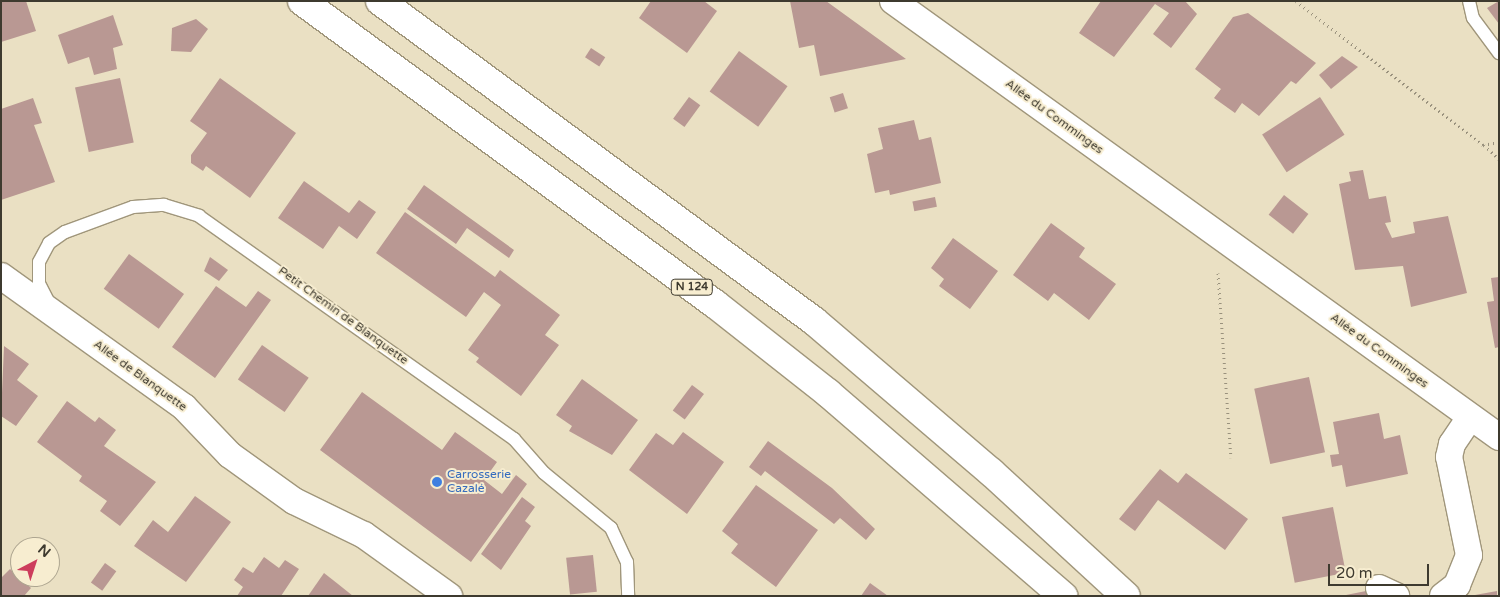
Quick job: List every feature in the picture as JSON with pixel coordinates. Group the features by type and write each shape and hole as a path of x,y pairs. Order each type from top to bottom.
{"highway":[{"name":"N 124","path":"302,1 723,310 836,400 1063,596"},
{"path":"380,1 814,321 991,472 1126,596"}],"street":[{"name":"Allée du Comminges","path":"894,1 1499,437"},
{"name":"Allée de Blanquette","path":"1,276 184,406 230,455 294,501 364,535 449,596"},
{"path":"1443,596 1457,586 1469,555 1449,456 1452,444 1470,417"}],"lane":[{"path":"1469,1 1473,18 1499,53"},
{"name":"Petit Chemin de Blanquette","path":"56,315 43,294 38,271 43,251 55,238 133,207 164,204 199,216 514,439 544,473 611,528 627,562 628,596"}],"path":[{"path":"1296,1 1499,159"},
{"path":"1483,145 1499,142"},
{"path":"1215,233 1231,458"}],"building":[{"path":"1,1 26,1 36,31 1,42"},
{"path":"651,1 704,1 717,11 687,53 639,18"},
{"path":"790,1 826,1 906,59 820,76 814,45 799,48"},
{"path":"1101,1 1185,1 1197,14 1171,48 1153,34 1169,13 1155,4 1114,57 1079,33"},
{"path":"1499,1 1499,24 1487,8"},
{"path":"1248,13 1316,63 1296,84 1291,81 1259,116 1242,103 1235,113 1214,98 1221,89 1195,69 1233,17"},
{"path":"113,15 123,45 113,48 117,69 94,75 89,57 68,64 58,35"},
{"path":"196,19 208,29 191,52 171,51 172,28"},
{"path":"591,48 605,57 599,66 585,57"},
{"path":"739,51 788,86 758,127 710,91"},
{"path":"1342,56 1358,67 1331,89 1319,75"},
{"path":"120,78 134,143 89,152 75,88"},
{"path":"220,78 296,133 250,198 206,166 203,171 191,163 191,155 207,133 190,121"},
{"path":"843,93 848,108 835,113 830,97"},
{"path":"689,97 700,105 684,127 673,119"},
{"path":"1320,97 1345,135 1287,172 1262,135"},
{"path":"33,98 42,123 34,125 55,182 1,200 1,109"},
{"path":"914,120 919,140 931,137 941,183 890,195 889,190 875,193 867,154 883,149 878,128"},
{"path":"1363,170 1369,199 1386,196 1391,222 1385,223 1392,238 1415,233 1413,222 1448,216 1467,293 1411,307 1403,266 1355,270 1339,184 1351,181 1349,172"},
{"path":"304,181 349,213 359,200 376,212 357,239 339,226 323,249 278,218"},
{"path":"424,185 514,250 509,258 467,228 456,244 407,209"},
{"path":"1284,195 1308,214 1293,234 1269,215"},
{"path":"935,197 937,207 914,211 912,201"},
{"path":"405,212 495,277 500,270 560,315 545,335 559,345 521,396 476,362 479,358 468,350 501,305 484,292 466,317 376,253"},
{"path":"1051,223 1085,248 1079,257 1116,284 1089,320 1054,293 1048,301 1013,275"},
{"path":"953,238 998,271 970,309 939,286 944,279 931,268"},
{"path":"129,254 184,294 159,329 104,289"},
{"path":"210,257 228,270 219,281 204,271"},
{"path":"1499,277 1499,347 1495,348 1487,302 1494,301 1491,278"},
{"path":"216,286 246,307 258,291 271,300 215,378 172,347"},
{"path":"262,345 309,378 285,412 238,379"},
{"path":"4,346 29,364 17,380 38,396 16,426 1,416"},
{"path":"1309,377 1325,452 1270,464 1254,389"},
{"path":"582,379 638,420 612,455 569,431 572,426 556,415"},
{"path":"692,385 704,394 685,420 673,411"},
{"path":"362,392 442,450 455,432 497,462 484,480 502,494 516,475 527,484 471,562 320,450"},
{"path":"67,401 95,422 99,417 116,430 104,446 156,482 120,526 100,511 107,501 79,481 82,476 37,442"},
{"path":"1379,413 1384,439 1400,435 1408,474 1346,487 1342,465 1332,467 1330,455 1339,454 1333,422"},
{"path":"683,432 724,462 687,514 629,470 656,433 673,445"},
{"path":"768,441 832,488 875,529 866,540 840,518 834,524 765,471 761,476 749,467"},
{"path":"1160,469 1178,483 1186,473 1248,519 1225,550 1158,500 1135,531 1119,519"},
{"path":"756,485 818,530 776,587 731,553 738,544 722,531"},
{"path":"195,496 231,522 186,582 134,546 153,520 168,532"},
{"path":"522,497 535,507 525,521 531,526 501,570 481,554"},
{"path":"1333,507 1346,573 1295,583 1282,517"},
{"path":"593,555 597,592 570,595 566,558"},
{"path":"264,557 279,568 285,560 299,569 281,596 237,596 243,587 234,580 243,567 253,573"},
{"path":"105,563 116,571 102,591 91,582"},
{"path":"10,569 10,587 31,588 24,596 1,596 1,578"},
{"path":"324,573 338,584 353,596 308,596"},
{"path":"870,583 888,596 861,596"},
{"path":"1366,591 1367,596 1346,596 1346,595"},
{"path":"1497,591 1497,596 1475,596 1475,595"}],"place":[{"name":"Carrosserie Cazalé","path":"437,482"}]}
